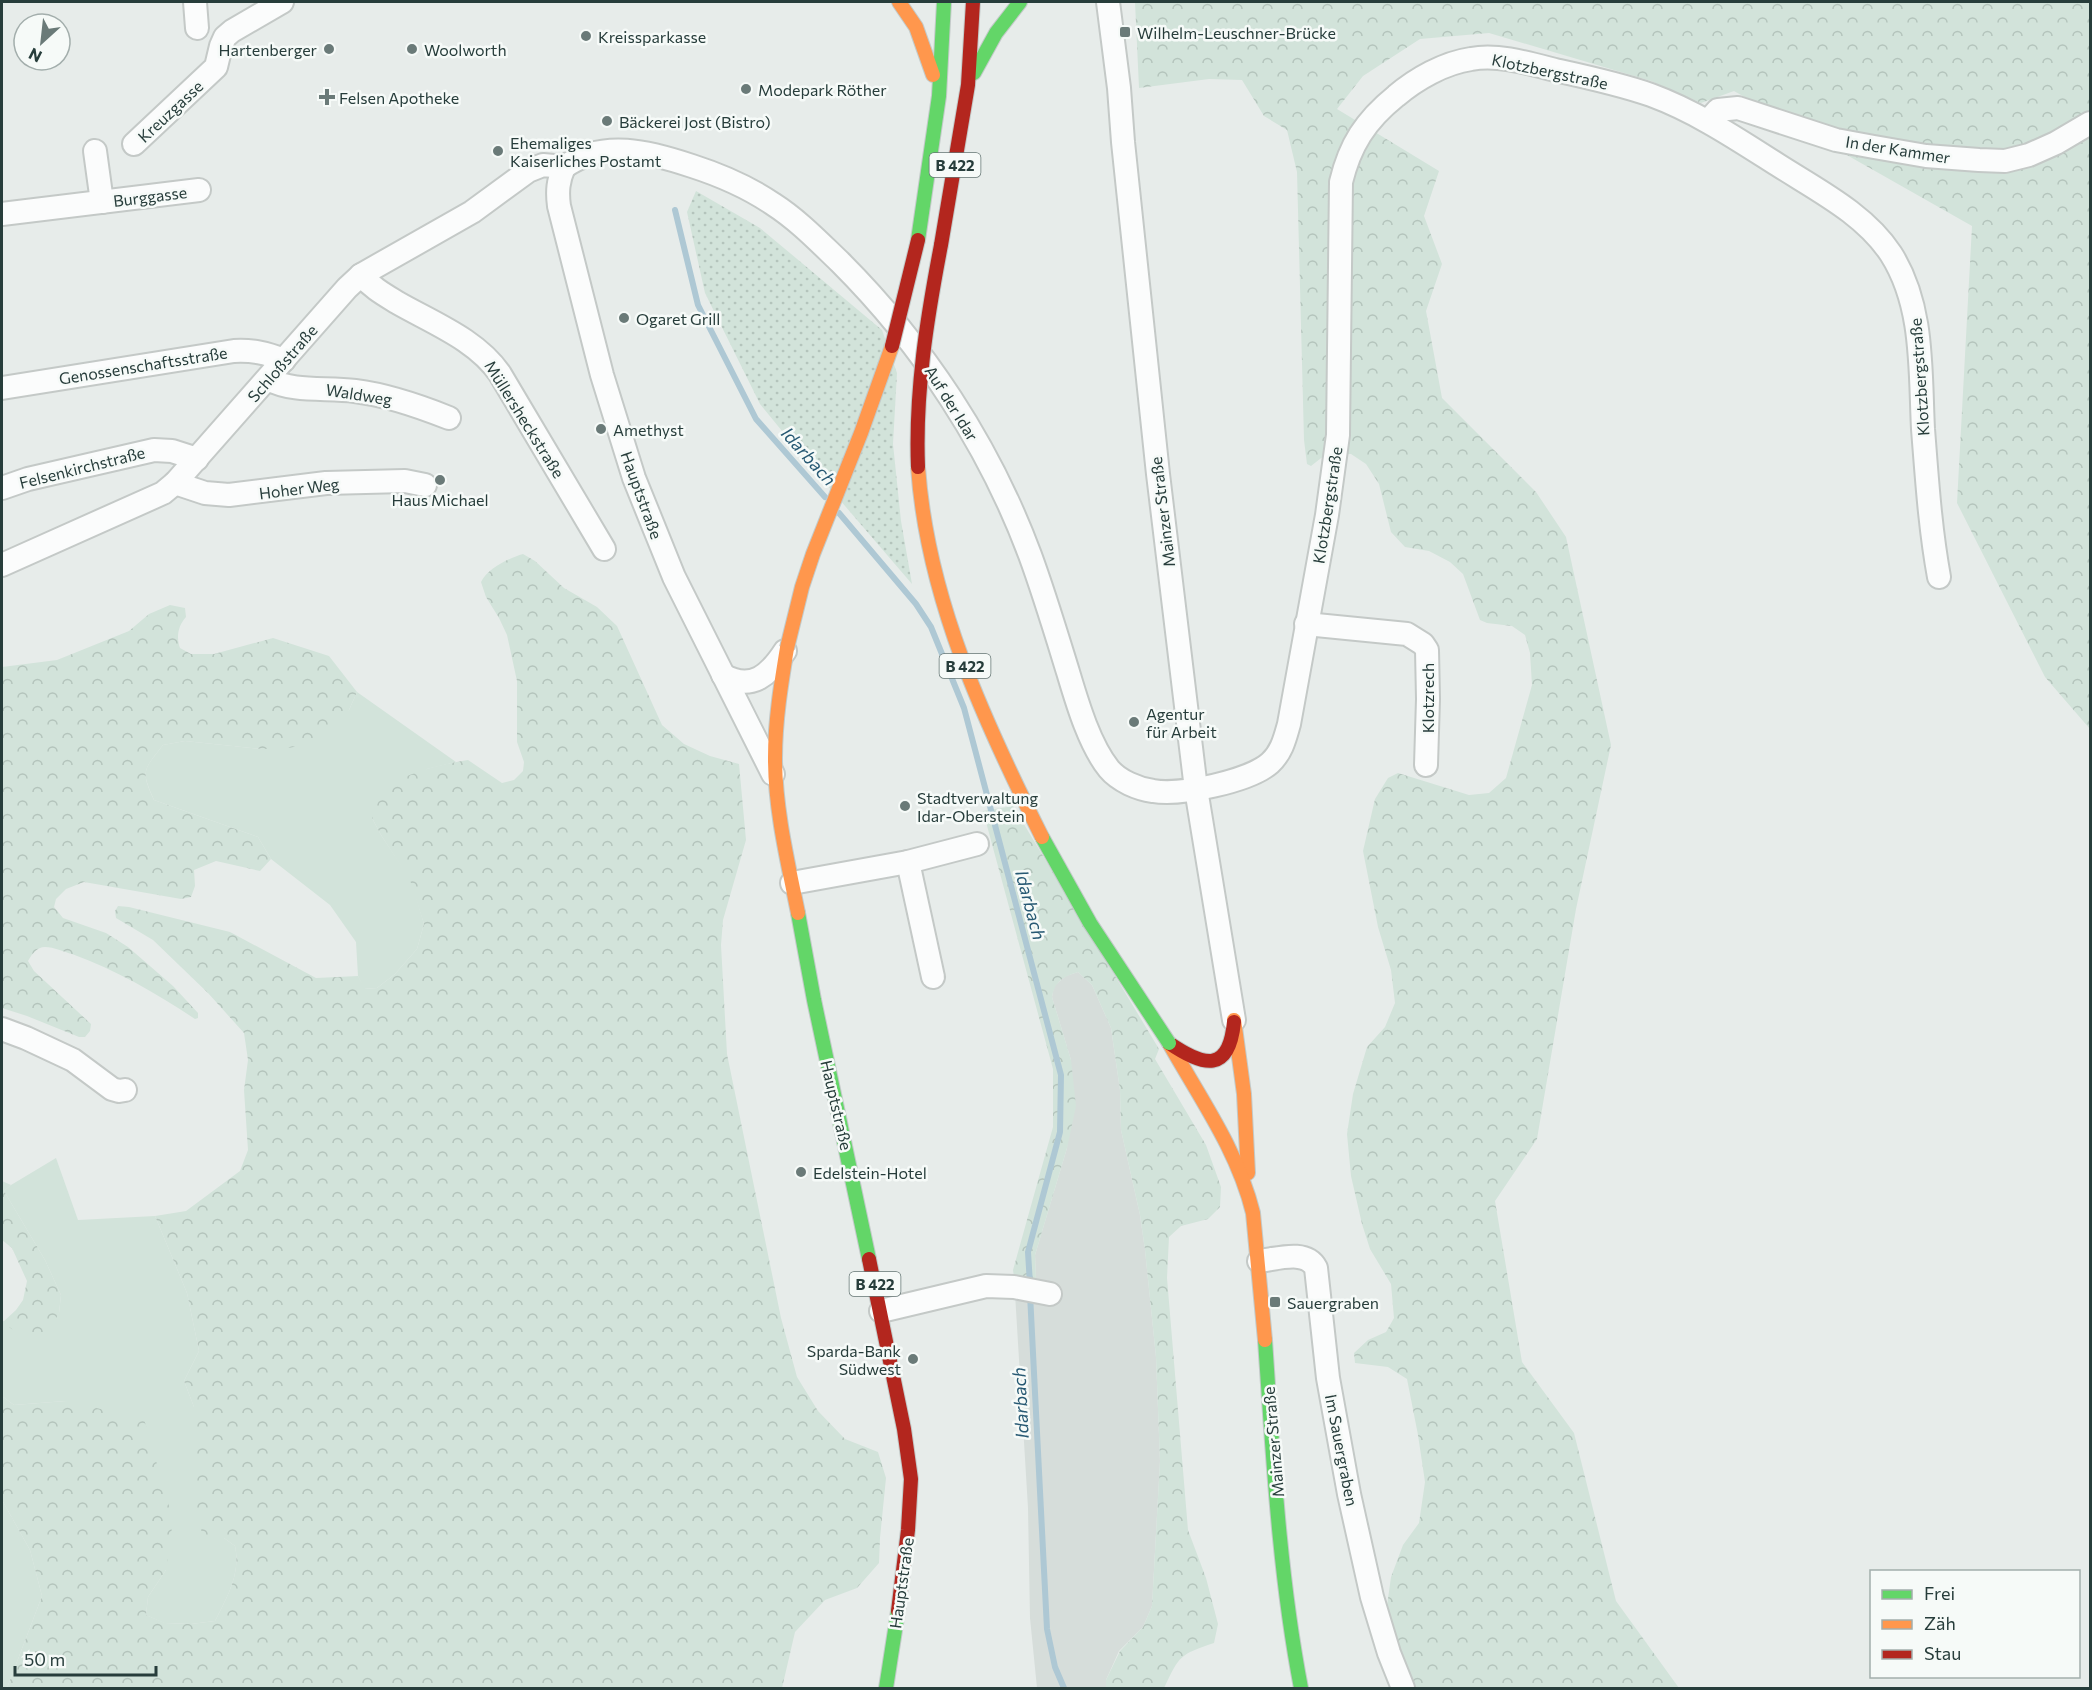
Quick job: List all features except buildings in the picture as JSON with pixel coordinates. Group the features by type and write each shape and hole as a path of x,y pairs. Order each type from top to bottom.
{"main road":[{"path":"899,2 916,27 939,96"},
{"name":"B 422","path":"776,779 777,711 787,648 801,587 869,412 894,340 918,240 939,96 944,2"},
{"name":"B 422","path":"974,2 968,85 922,360 917,432 924,529 941,598 966,670 1029,812 1067,884 1169,1042 1236,1160 1249,1196"},
{"path":"968,85 996,33 1020,2"},
{"name":"Hauptstraße","path":"776,779 792,883 814,1000 909,1451 911,1479 909,1520 903,1578 886,1689"},
{"path":"1169,1042 1194,1058 1216,1059 1228,1050 1234,1020"},
{"path":"1234,1020 1244,1094 1249,1196"},
{"name":"Mainzer Straße","path":"1249,1196 1256,1229 1259,1261 1275,1486 1294,1651 1301,1689"}],"street":[{"path":"195,2 197,28"},
{"name":"Kreuzgasse","path":"134,144 216,67 225,38 232,31 282,2"},
{"name":"Mainzer Straße","path":"1108,4 1119,88 1158,474 1196,789 1234,1020"},
{"name":"Klotzbergstraße","path":"1196,789 1249,776 1269,764 1278,754 1289,724 1327,515 1338,435 1341,182 1355,141 1369,121 1385,105 1418,80 1443,67 1491,57 1568,73 1639,92 1678,107 1708,121 1850,212 1874,233 1898,268 1914,310 1930,525 1939,577"},
{"name":"In der Kammer","path":"1708,121 1718,110 1738,108 1845,142 1926,156 2005,161 2029,155 2056,144 2091,123"},
{"name":"Auf der Idar","path":"564,167 581,157 608,150 666,158 704,170 749,190 774,204 822,244 901,329 928,365 979,446 1010,507 1030,556 1088,732 1110,770 1132,785 1155,792 1196,789"},
{"name":"Burggasse","path":"95,151 102,202"},
{"name":"Schloßstraße","path":"2,565 163,493 197,459 361,275 472,212 528,171 543,165 564,167"},
{"name":"Hauptstraße","path":"564,167 558,179 559,206 599,364 634,478 674,577 776,779"},
{"name":"Burggasse","path":"2,214 199,190"},
{"name":"Müllersheckstraße","path":"361,275 377,290 472,346 489,359 604,549"},
{"name":"Genossenschaftsstraße","path":"2,388 234,351 250,350 284,360"},
{"name":"Waldweg","path":"268,379 290,387 355,391 379,395 404,401 449,418"},
{"name":"Felsenkirchstraße","path":"2,488 28,479 154,450 172,451 197,459"},
{"name":"Hoher Weg","path":"175,483 206,493 229,495 326,483 405,481 425,485"},
{"name":"Klotzrech","path":"1306,624 1407,634 1423,644 1427,650 1426,765"},
{"path":"723,675 744,682 760,678 771,670 787,648"},
{"path":"792,883 908,862 977,844"},
{"path":"908,862 933,977"},
{"path":"2,1029 73,1060 112,1089 125,1090"},
{"name":"Im Sauergraben","path":"1259,1261 1305,1257 1313,1261 1316,1268 1328,1378 1349,1494 1372,1597 1403,1689"},
{"path":"881,1311 986,1286 1014,1287 1045,1294"}],"shaded area":[{"path":"1078,972 1092,985 1111,1028 1120,1090 1121,1130 1140,1215 1145,1250 1156,1357 1160,1461 1152,1606 1143,1627 1119,1651 1106,1680 1106,1688 1037,1688 1030,1618 1028,1508 1014,1277 1036,1279 1035,1255 1067,1148 1071,1060 1052,997 1054,986 1066,976"}],"green space":[{"path":"1135,2 2090,2 2090,729 2045,677 1957,503 1972,226 1734,91 1701,103 1651,81 1489,33 1420,39 1363,76 1337,109 1439,171 1424,216 1442,264 1426,311 1442,398 1536,492 1566,537 1611,745 1576,909 1537,1139 1495,1201 1522,1362 1574,1433 1616,1601 1679,1688 1413,1688 1386,1613 1391,1577 1403,1545 1419,1523 1425,1482 1407,1379 1388,1367 1355,1363 1354,1353 1368,1340 1386,1332 1394,1318 1391,1284 1370,1249 1362,1224 1351,1176 1347,1134 1353,1094 1367,1047 1385,1027 1395,1003 1391,970 1378,927 1363,851 1375,799 1388,778 1398,773 1469,795 1489,793 1506,778 1532,685 1530,653 1525,635 1512,626 1480,620 1463,574 1450,562 1429,551 1405,547 1391,532 1379,484 1366,464 1351,454 1325,455 1311,466 1307,464 1304,440 1297,172 1287,130 1264,116 1242,80 1209,79 1139,88"},
{"path":"696,191 760,228 882,330 897,373 893,444 901,521 912,584 760,404 705,293 687,212"},
{"path":"523,554 535,561 564,588 597,607 617,626 662,725 684,744 710,756 739,764 746,840 723,920 721,945 727,1054 781,1318 797,1377 818,1411 845,1439 878,1452 886,1478 879,1563 857,1588 825,1600 795,1632 782,1688 7,1688 42,1596 30,1550 2,1500 2,1396 14,1405 66,1401 144,1419 173,1520 166,1570 148,1597 146,1615 165,1623 191,1624 215,1621 232,1585 236,1566 235,1546 224,1538 203,1535 197,1519 193,1490 194,1407 184,1381 199,1351 187,1293 155,1216 186,1211 240,1171 248,1150 244,1090 248,1060 244,1033 208,993 153,940 116,918 115,911 118,906 129,907 230,932 316,978 358,976 365,989 377,988 395,974 417,949 424,924 410,880 372,818 380,798 388,788 397,781 421,771 468,760 502,783 514,780 523,771 524,762 517,742 517,681 507,635 486,597 481,582 494,568"},
{"path":"170,605 185,608 186,617 178,632 178,640 180,648 191,654 214,654 273,638 329,656 357,692 349,710 332,733 311,744 262,749 185,741 163,745 146,771 147,782 154,800 258,837 271,859 260,871 216,861 194,870 195,886 191,897 181,899 84,882 66,889 56,899 54,907 63,918 106,933 128,947 173,986 198,1013 198,1018 195,1019 166,1000 88,960 52,948 40,948 28,961 34,971 91,1024 90,1031 85,1037 79,1037 2,1008 2,667 57,660 129,631 149,614"},
{"path":"357,692 456,762 427,769 372,818 411,880 424,924 417,949 395,974 377,988 364,989 358,976 356,942 330,905 271,859 258,837 154,800 146,776 148,765 163,745 185,741 262,749 349,710"},
{"path":"1013,806 1159,1049 1155,1059 1206,1145 1221,1187 1220,1207 1208,1219 1181,1226 1169,1237 1167,1278 1188,1530 1206,1578 1218,1624 1214,1643 1194,1650 1182,1658 1164,1688 1106,1688 1106,1680 1120,1651 1143,1627 1152,1606 1160,1461 1156,1357 1140,1215 1121,1130 1120,1090 1111,1028 1092,985 1078,972 1060,980 1052,997 1071,1060 1076,1106 1067,1148 1035,1255 1036,1279 1014,1277 1013,1270 1053,1127 1053,1069 983,811"},
{"path":"56,1158 78,1220 155,1216 187,1293 199,1351 184,1381 194,1407 195,1438 224,1538 235,1546 236,1556 232,1585 215,1621 191,1624 164,1623 146,1615 148,1597 166,1570 66,1401 14,1405 2,1396 2,1320 24,1338 59,1313 61,1295 45,1260 4,1191"},
{"path":"2,1181 11,1185 4,1191 45,1260 61,1295 59,1313 49,1330 24,1339 3,1322 23,1300 27,1281 12,1248 2,1240"},
{"path":"2,1500 30,1550 42,1596 7,1688 2,1688"}],"waterway":[{"name":"Idarbach","path":"675,210 698,305 756,419 825,497"},
{"name":"Idarbach","path":"839,513 916,604 931,627 964,708 1061,1075 1060,1132 1028,1252 1030,1284"},
{"name":"Idarbach","path":"1030,1294 1047,1629 1055,1667 1064,1688"}],"traffic: fast":[{"path":"918,240 939,96 944,2"},
{"path":"974,73 996,33 1020,2"},
{"path":"1042,837 1090,923 1169,1043"},
{"path":"798,913 814,1000 869,1259"},
{"path":"1265,1340 1282,1558 1301,1688"},
{"path":"886,1688 898,1611"}],"traffic: slow":[{"path":"899,2 916,27 933,75"},
{"path":"787,648 802,587 813,554 861,433 892,346"},
{"path":"918,467 933,564 946,611 962,658 999,749 1042,837"},
{"path":"787,648 777,716 776,778 783,836 798,913"},
{"path":"1234,1020 1244,1094 1248,1173"},
{"path":"1169,1043 1217,1125 1246,1190 1253,1213 1265,1340"}],"traffic: jam":[{"path":"941,245 968,85 973,2"},
{"path":"892,346 918,240"},
{"path":"918,467 920,383 941,245"},
{"path":"1169,1043 1193,1057 1213,1061 1227,1050 1234,1022"},
{"path":"869,1259 904,1429 911,1479 908,1530 898,1611"}],"place":[{"name":"Wilhelm-Leuschner-Brücke","path":"1125,32"},
{"name":"Kreissparkasse","path":"586,36"},
{"name":"Hartenberger","path":"329,49"},
{"name":"Woolworth","path":"412,49"},
{"name":"Modepark Röther","path":"746,89"},
{"name":"Felsen Apotheke","path":"327,97"},
{"name":"Bäckerei Jost (Bistro)","path":"607,121"},
{"name":"Ehemaliges Kaiserliches Postamt","path":"498,151"},
{"name":"Ogaret Grill","path":"624,318"},
{"name":"Amethyst","path":"601,429"},
{"name":"Haus Michael","path":"440,480"},
{"name":"Agentur für Arbeit","path":"1134,722"},
{"name":"Stadtverwaltung Idar-Oberstein","path":"905,806"},
{"name":"Edelstein-Hotel","path":"801,1172"},
{"name":"Sauergraben","path":"1275,1302"},
{"name":"Sparda-Bank Südwest","path":"913,1359"}]}
